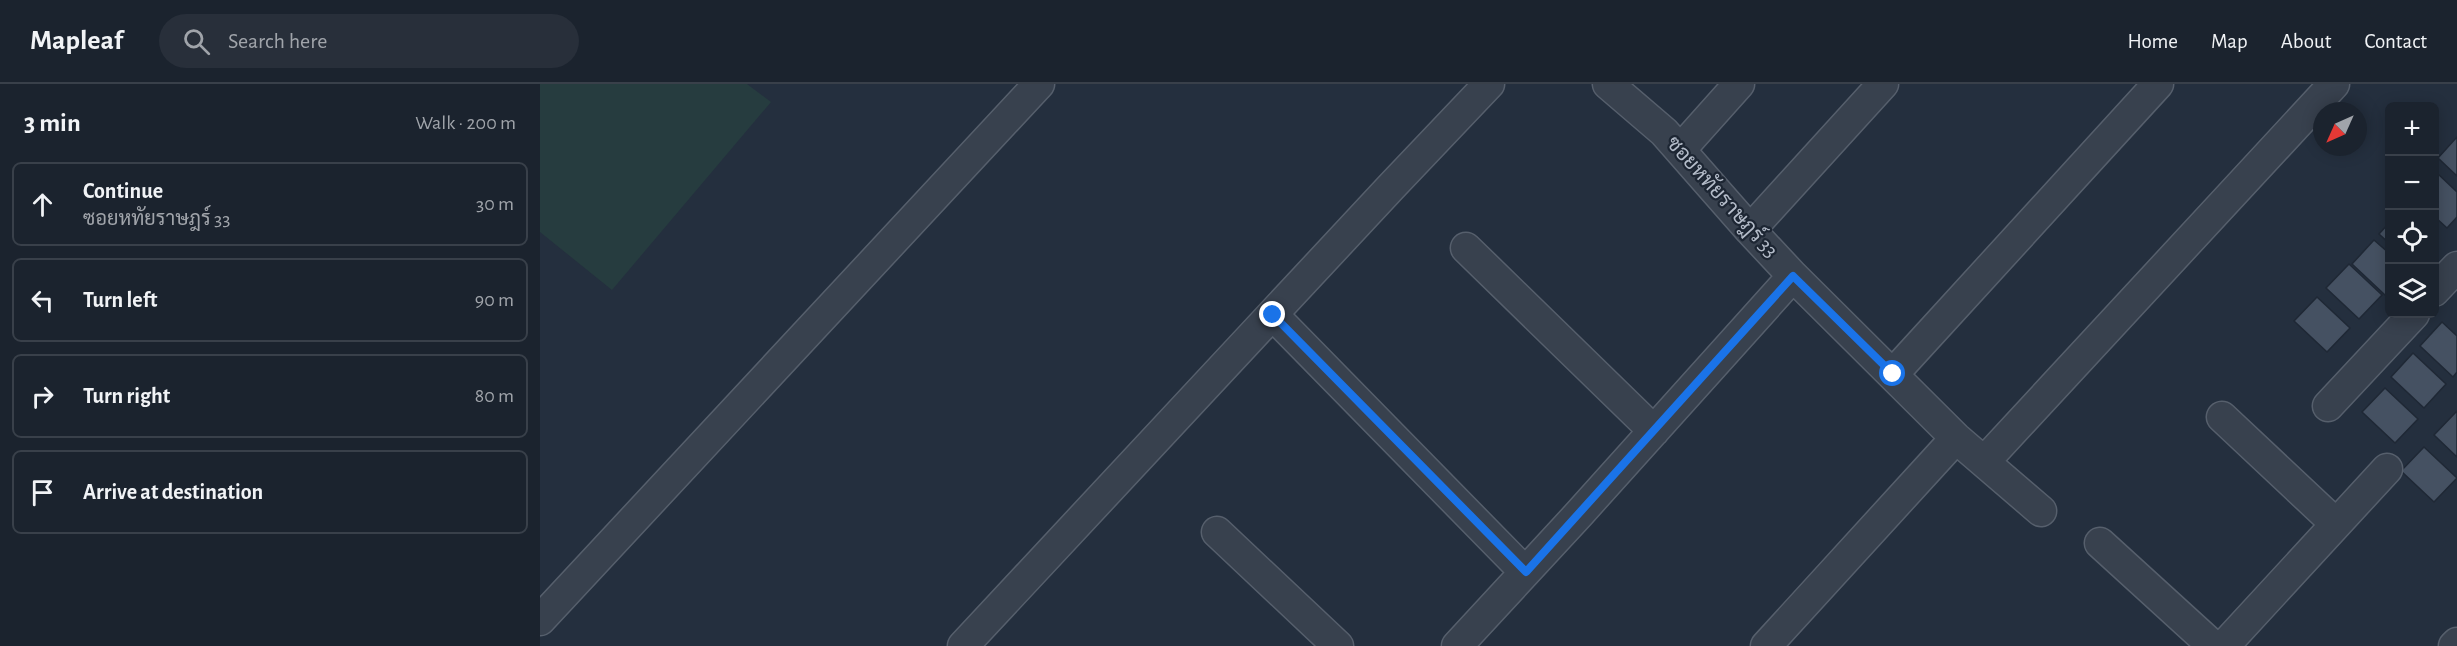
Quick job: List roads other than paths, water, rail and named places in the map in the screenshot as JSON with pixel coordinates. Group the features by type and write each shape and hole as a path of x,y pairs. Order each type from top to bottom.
{"street":[{"path":"540,620 1039,84"},
{"path":"963,646 1489,84"},
{"name":"ซอยหทัยราษฎร์ 33","path":"1608,84 1664,132 1793,276 1956,438 2040,511"},
{"path":"1680,150 1739,84"},
{"path":"1750,230 1883,84"},
{"path":"1893,374 2158,84"},
{"path":"1984,462 2334,84"},
{"path":"1466,248 1654,431"},
{"path":"2439,286 2457,267"},
{"path":"1457,646 1793,276"},
{"path":"1273,315 1526,572"},
{"path":"2328,406 2410,318"},
{"path":"2222,417 2336,524"},
{"path":"1766,646 1956,438"},
{"path":"2224,646 2387,469"},
{"path":"1217,532 1338,646"},
{"path":"2100,543 2213,646"}]}
